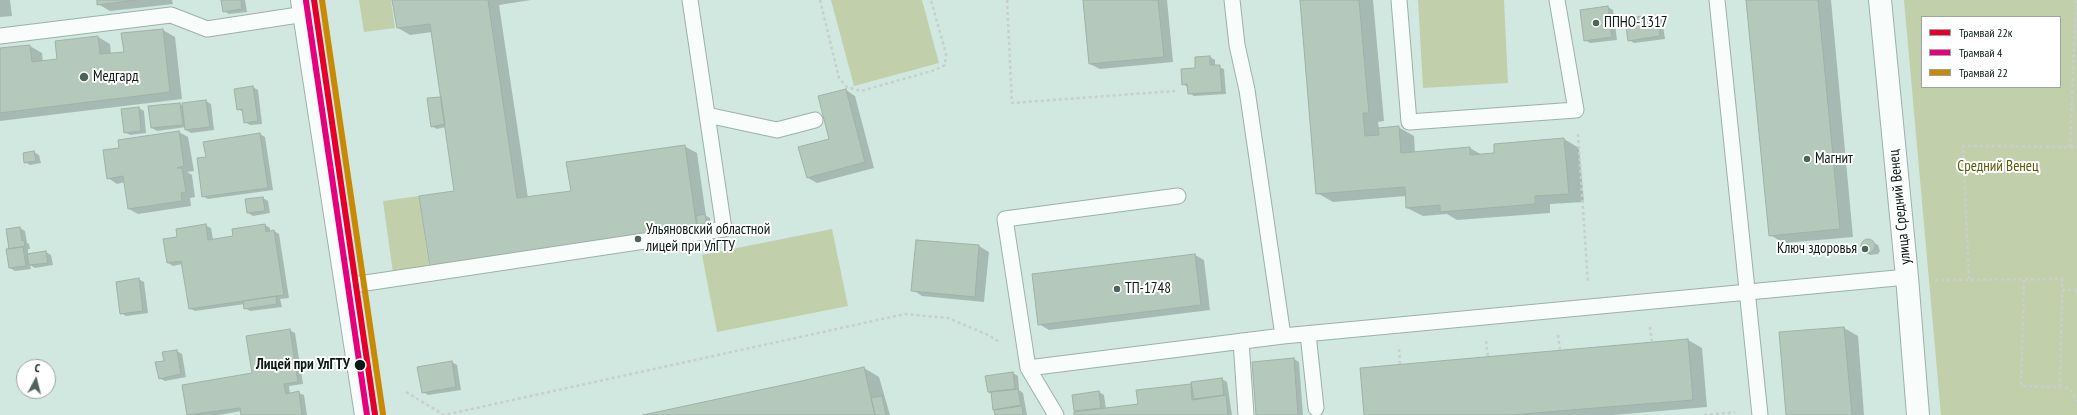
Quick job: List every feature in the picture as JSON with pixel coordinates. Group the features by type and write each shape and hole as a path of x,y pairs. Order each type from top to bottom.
{"street":[{"name":"улица Средний Венец","path":"1880,0 1907,277 1918,415"},
{"path":"304,7 366,415"}],"lane":[{"path":"346,286 724,229 690,0"},
{"path":"1232,0 1237,45 1247,90 1283,336"},
{"path":"1399,0 1409,122 1576,110 1557,0"},
{"path":"1717,0 1760,412"},
{"path":"0,36 171,15 207,29 304,7"},
{"path":"707,115 777,130 815,120"},
{"path":"1056,415 1028,368 1005,219 1178,196"},
{"path":"1028,368 1283,336 1907,277"},
{"path":"1308,334 1316,408"},
{"path":"1241,341 1246,415"}],"path":[{"path":"820,0 839,78 847,87 861,91 935,70 945,64 946,54 931,0"},
{"path":"1007,0 1012,103 1175,91"},
{"path":"2070,147 2076,0"},
{"path":"1576,110 1590,307"},
{"path":"1968,279 1963,146 2077,148"},
{"path":"1930,280 2062,279 2060,387"},
{"path":"2024,280 2021,386 2069,388 2077,401"},
{"path":"2062,290 2077,291"},
{"path":"406,392 444,415 905,314 948,318 986,334 1004,345 1028,368"},
{"path":"1704,415 1760,412"}],"green space":[{"path":"359,0 391,0 395,28 364,32"},
{"path":"831,0 922,0 939,63 854,86"},
{"path":"1418,0 1504,0 1508,83 1423,88"},
{"name":"Средний Венец","path":"1904,0 2077,0 2077,415 1941,415"},
{"path":"419,196 429,268 393,273 383,201"},
{"path":"832,229 848,306 717,332 702,255"}],"building":[{"path":"97,0 137,0 97,5"},
{"path":"221,0 241,0 242,9 223,12"},
{"path":"392,0 488,0 517,198 571,191 566,162 685,145 697,229 430,268 419,196 454,191 430,24 397,28"},
{"path":"1083,0 1158,0 1164,57 1089,64"},
{"path":"1300,0 1359,0 1369,113 1363,113 1365,136 1379,135 1378,128 1399,126 1401,153 1470,147 1470,155 1494,153 1494,144 1564,138 1569,194 1535,196 1535,204 1440,212 1440,205 1406,208 1405,187 1316,194"},
{"path":"1746,0 1818,0 1840,229 1769,236"},
{"name":"ППНО-1317","path":"1608,6 1612,37 1584,41 1580,10"},
{"path":"1657,15 1660,36 1628,41 1625,18"},
{"name":"Медгард","path":"163,29 170,92 0,113 0,48 30,45 32,62 57,59 55,41 98,36 100,54 124,52 121,33"},
{"path":"1210,56 1210,65 1220,65 1222,92 1188,94 1187,84 1182,85 1181,69 1195,68 1195,57"},
{"path":"253,86 258,121 244,123 242,109 237,110 234,89"},
{"path":"846,89 865,162 807,178 798,147 829,139 818,96"},
{"path":"441,97 445,124 431,127 427,98"},
{"path":"206,100 210,127 185,130 182,103"},
{"path":"180,103 183,125 151,128 148,106"},
{"path":"139,107 141,131 124,133 121,109"},
{"path":"179,131 184,166 177,168 182,168 186,192 181,193 182,201 128,209 123,176 107,179 103,150 119,148 118,140"},
{"path":"260,133 268,188 202,197 197,158 206,157 203,142"},
{"path":"34,151 36,161 24,163 23,153"},
{"path":"263,197 265,211 247,213 245,199"},
{"path":"705,214 707,227 698,228 696,216"},
{"path":"206,224 208,240 233,236 232,229 265,224 266,232 274,230 284,295 189,309 181,261 167,263 163,239 177,237 176,229"},
{"path":"20,227 22,241 24,240 25,246 9,249 6,229"},
{"path":"1865,239 1871,239 1875,243 1875,249 1871,253 1865,253 1861,249 1861,243"},
{"path":"916,240 979,245 975,297 911,291"},
{"path":"23,247 26,266 9,268 6,249"},
{"path":"46,251 48,263 29,265 27,254"},
{"name":"ТП-1748","path":"1195,254 1201,305 1038,325 1032,274"},
{"path":"139,278 143,311 120,314 116,282"},
{"path":"276,296 277,304 244,309 243,301"},
{"path":"1844,327 1852,415 1786,415 1779,332"},
{"path":"290,329 298,382 284,384 286,394 299,391 302,415 241,415 240,408 187,415 182,385 252,373 246,336"},
{"path":"1688,339 1693,400 1510,415 1364,415 1360,368"},
{"path":"177,350 181,374 159,379 155,362 164,361 162,352"},
{"path":"1294,358 1298,415 1256,415 1252,362"},
{"path":"452,361 456,387 422,393 417,367"},
{"path":"864,367 875,415 643,415 797,382"},
{"path":"1013,372 1015,389 988,392 985,376"},
{"path":"1222,378 1224,395 1194,399 1191,382"},
{"path":"1191,384 1192,400 1226,395 1228,415 1074,415 1074,412 1138,404 1136,390"},
{"path":"1018,389 1021,405 993,410 991,392"},
{"path":"1099,391 1101,408 1074,411 1072,395"},
{"path":"882,396 886,415 875,415 871,398"},
{"path":"1022,406 1023,415 995,415 994,410"}],"tram line":[{"name":"22к","path":"314,0 375,415"},
{"name":"22","path":"322,0 383,414"},
{"name":"4","path":"306,1 367,415"}],"place":[{"name":"ППНО-1317","path":"1596,23"},
{"name":"Медгард","path":"84,77"},
{"name":"Магнит","path":"1807,159"},
{"name":"Ульяновский областной лицей при УлГТУ","path":"638,239"},
{"name":"Ключ здоровья","path":"1865,249"},
{"name":"ТП-1748","path":"1117,289"},
{"name":"Лицей при УлГТУ","path":"360,365"}]}
